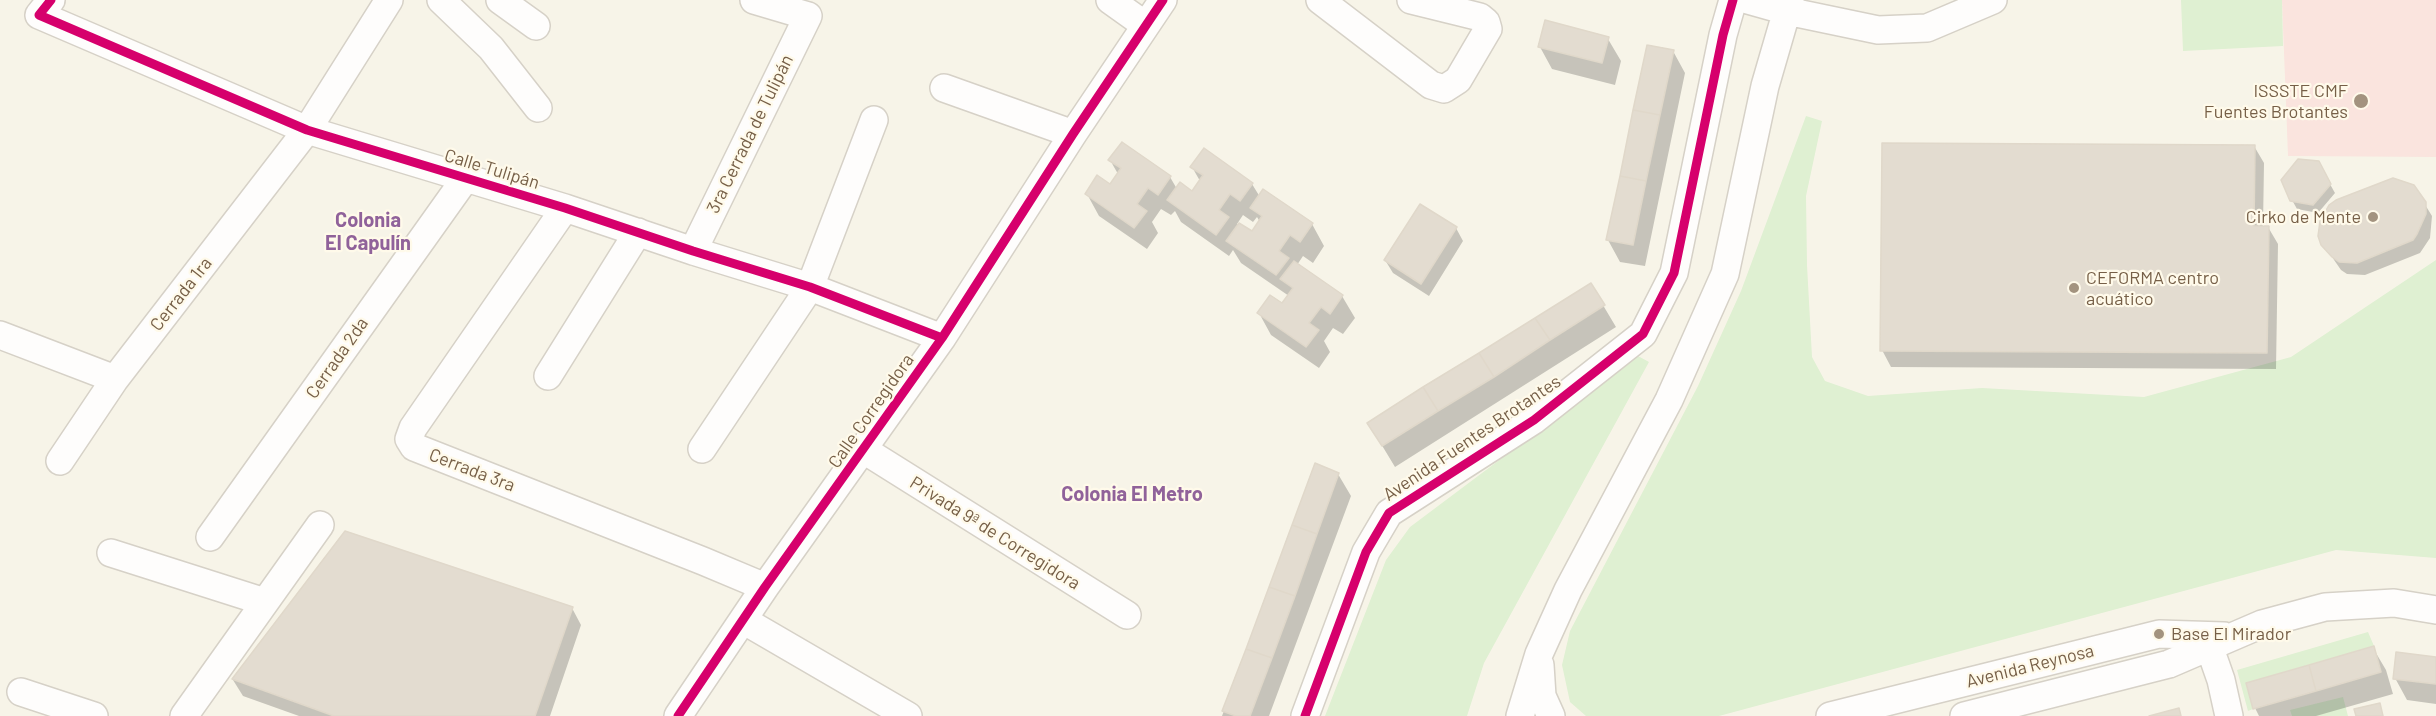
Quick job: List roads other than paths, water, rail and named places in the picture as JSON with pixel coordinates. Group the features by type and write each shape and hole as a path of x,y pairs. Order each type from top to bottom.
{"street":[{"name":"Cerrada 1ra","path":"60,461 115,379 307,130 389,0"},
{"path":"441,0 491,48 538,108"},
{"path":"500,0 536,26"},
{"name":"3ra Cerrada de Tulipán","path":"693,251 808,16 754,0"},
{"path":"1110,0 1145,25"},
{"name":"Calle Corregidora","path":"678,716 765,587 942,338 1073,134 1163,0"},
{"path":"1320,0 1431,85 1444,89 1458,80 1488,29 1486,22 1480,17 1411,0"},
{"name":"Avenida Fuentes Brotantes","path":"1305,716 1366,552 1389,513 1534,420 1643,333 1674,273 1723,35 1733,0"},
{"path":"1748,0 1788,5 1878,30 1927,28 1993,0"},
{"path":"1520,716 1539,654 1568,590 1669,400 1725,274 1765,86 1788,5"},
{"name":"Calle Tulipán","path":"45,7 307,130 565,208 810,287 942,338"},
{"path":"944,88 1073,134"},
{"path":"702,449 810,287 874,120"},
{"name":"Cerrada 2da","path":"210,537 465,179"},
{"name":"Cerrada 3ra","path":"565,208 413,428 409,439 414,447 765,587"},
{"path":"549,376 638,232"},
{"path":"0,335 115,379"},
{"name":"Privada 9ª de Corregidora","path":"864,450 1127,615"},
{"path":"184,716 321,525"},
{"path":"111,553 266,602"},
{"name":"Avenida Reynosa","path":"1964,716 2169,664 2216,640 2262,624 2325,607 2394,603 2436,610"},
{"path":"743,620 908,716"},
{"name":"Avenida Reynosa","path":"1830,716 2159,634 2216,640"},
{"path":"2216,640 2229,716"},
{"path":"1539,654 1542,696 1551,716"},
{"path":"21,692 94,716"}],"place":[{"name":"ISSSTE CMF Fuentes Brotantes","path":"2361,101"},
{"name":"Cirko de Mente","path":"2373,217"},
{"name":"CEFORMA centro acuático","path":"2074,288"},
{"name":"Base El Mirador","path":"2159,634"}],"district":[{"name":"Colonia El Capulín","path":"368,232"},
{"name":"Colonia El Metro","path":"1132,494"}]}
